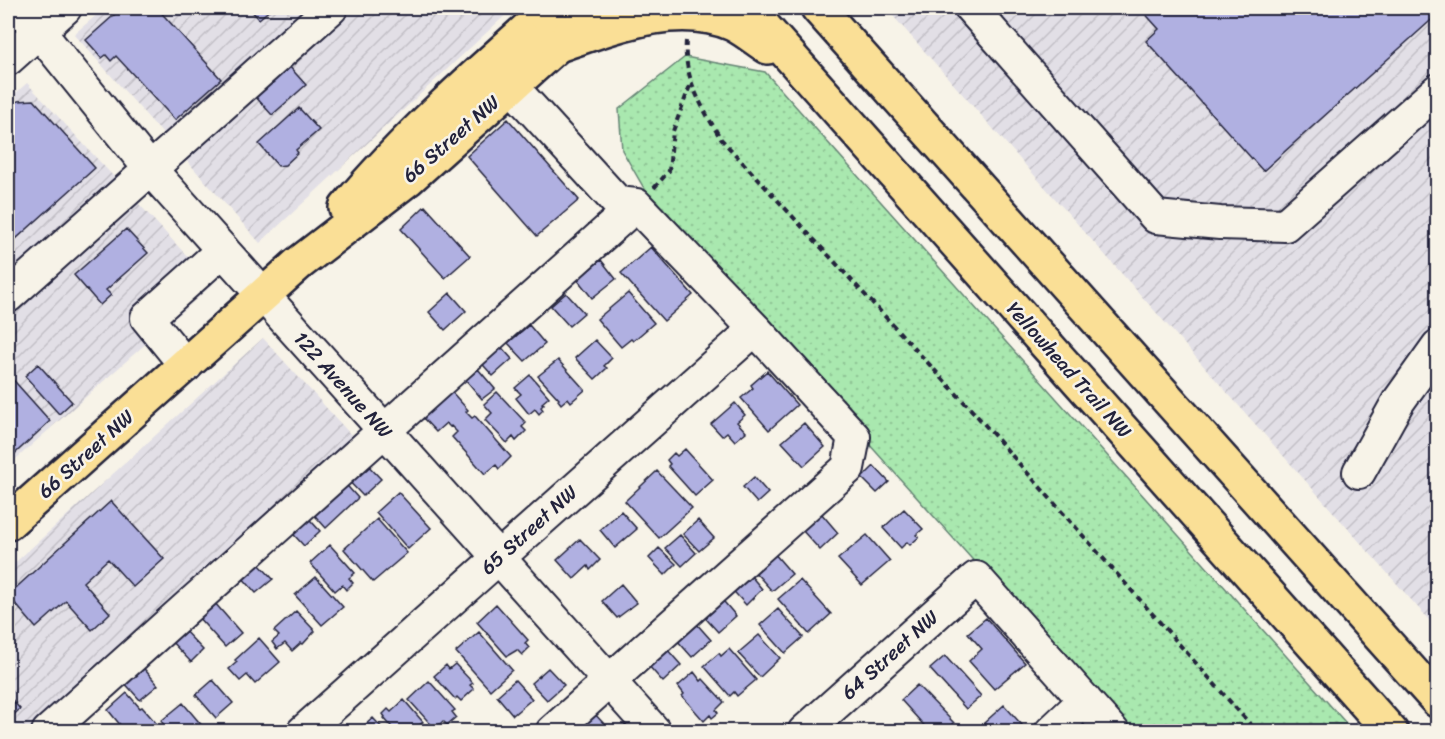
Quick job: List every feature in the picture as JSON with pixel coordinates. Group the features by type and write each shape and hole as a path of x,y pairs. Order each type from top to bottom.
{"main road":[{"name":"66 Street NW","path":"8,523 298,264 408,179 599,8"},
{"name":"Yellowhead Trail NW","path":"747,8 1391,732"},
{"path":"818,8 1437,701"},
{"path":"830,8 857,52"},
{"name":"66 Street NW","path":"298,264 368,181 495,57 548,9"},
{"path":"558,45 648,16 688,14 712,17 733,24 800,68"}],"street":[{"path":"8,59 29,20 65,8"},
{"path":"8,296 331,8"},
{"path":"971,8 1156,217 1220,223 1285,225 1437,90"},
{"name":"122 Avenue NW","path":"29,20 150,169 655,732"},
{"path":"512,86 618,203 636,205 755,329 854,437 848,468 552,732"},
{"path":"48,732 636,205"},
{"path":"186,366 147,318 223,250"},
{"name":"65 Street NW","path":"303,732 755,329"},
{"path":"1359,472 1398,402 1437,346"},
{"name":"64 Street NW","path":"804,732 976,578 1085,700"},
{"path":"1051,732 1085,700 1113,732"}],"path":[{"path":"688,14 685,57 691,82 721,138 977,416 1257,732"},
{"path":"636,205 663,180 669,171 673,131 691,82"}],"shaded area":[{"path":"105,8 513,8 260,243 74,34"},
{"path":"886,8 1437,8 1437,629"},
{"path":"27,83 213,284 8,466 8,100"},
{"path":"263,338 352,436 32,731 8,732 8,569"}],"green space":[{"path":"685,57 765,72 1353,731 1126,731 652,202 622,150 619,109"}],"building":[{"path":"122,8 157,8 221,79 175,120 116,56 111,61 106,55 102,58 86,40"},
{"path":"249,8 272,8 259,19"},
{"path":"1140,8 1438,8 1438,14 1263,171 1146,41 1159,29"},
{"path":"288,65 306,85 272,115 254,95"},
{"path":"34,100 95,168 8,246 8,110 18,101"},
{"path":"299,108 319,130 296,150 298,153 285,165 278,166 259,144"},
{"path":"508,119 579,200 537,236 467,156"},
{"path":"425,206 470,256 445,278 401,229"},
{"path":"126,229 148,253 106,290 111,295 100,305 74,275"},
{"path":"651,247 693,295 664,321 621,273"},
{"path":"601,260 616,279 592,298 577,279"},
{"path":"450,293 466,311 445,330 429,312"},
{"path":"566,293 584,313 569,326 551,306"},
{"path":"628,293 654,323 633,341 631,339 621,347 597,319"},
{"path":"529,325 545,344 525,361 508,343"},
{"path":"495,340 512,359 493,376 476,357"},
{"path":"595,340 612,358 604,366 607,368 595,379 575,358"},
{"path":"558,360 585,390 571,402 568,398 561,404 538,376"},
{"path":"38,364 72,402 59,414 25,376"},
{"path":"478,369 495,389 482,399 466,380"},
{"path":"767,371 797,405 769,430 741,398 753,388 751,385"},
{"path":"8,374 50,421 8,460"},
{"path":"530,375 549,397 542,403 544,404 541,407 543,410 539,414 535,409 529,414 516,398 521,394 515,388"},
{"path":"449,389 468,410 466,412 472,418 475,416 511,457 499,469 496,465 485,474 452,437 457,432 451,426 446,423 436,432 423,418 433,409 430,405"},
{"path":"497,392 526,423 522,427 526,431 516,441 513,437 507,443 485,420 492,413 484,404"},
{"path":"735,403 745,415 737,422 746,432 735,441 727,432 722,436 711,424"},
{"path":"804,423 825,447 804,466 782,442"},
{"path":"685,449 713,480 695,496 668,466 670,464 667,460 674,453 677,456"},
{"path":"362,459 381,479 363,496 344,476"},
{"path":"874,466 889,482 877,493 862,478"},
{"path":"657,471 692,508 659,538 625,501"},
{"path":"754,477 768,493 757,503 743,487"},
{"path":"341,479 358,498 326,528 308,508"},
{"path":"398,492 431,528 408,549 376,512"},
{"path":"111,501 164,559 133,587 108,559 83,582 110,613 92,630 66,601 36,628 8,595"},
{"path":"904,509 923,529 916,535 919,537 910,545 907,542 901,548 883,528"},
{"path":"302,511 320,531 304,546 286,526"},
{"path":"621,511 637,529 615,548 600,530"},
{"path":"821,513 838,533 820,550 802,530"},
{"path":"377,519 407,553 373,582 344,549"},
{"path":"698,520 714,538 699,551 683,534"},
{"path":"680,535 696,553 682,566 665,548"},
{"path":"867,535 890,561 862,585 838,559"},
{"path":"580,539 600,560 590,570 588,566 574,579 557,560"},
{"path":"330,545 355,573 349,578 353,583 346,590 342,585 335,591 310,563"},
{"path":"659,548 676,564 665,575 649,558"},
{"path":"773,552 792,574 772,591 753,570"},
{"path":"257,562 273,579 256,593 241,576"},
{"path":"744,568 762,589 746,605 727,584"},
{"path":"316,577 343,607 322,625 295,595"},
{"path":"800,580 831,614 809,634 778,599"},
{"path":"621,584 637,603 617,618 602,601"},
{"path":"719,596 736,616 718,632 700,612"},
{"path":"214,602 241,633 225,647 197,616"},
{"path":"496,604 528,640 525,643 529,648 522,655 517,650 507,656 477,622"},
{"path":"778,609 803,637 785,653 760,625"},
{"path":"296,611 315,631 303,644 301,643 292,651 285,643 277,649 272,642 279,636 274,631"},
{"path":"986,618 1025,663 994,689 969,661 982,649 968,633"},
{"path":"695,622 711,640 692,657 676,639"},
{"path":"180,626 203,650 191,662 168,638"},
{"path":"479,632 512,670 490,690 456,652"},
{"path":"759,635 780,658 760,677 738,653"},
{"path":"259,638 280,662 255,684 247,675 240,681 229,669 237,662 235,660"},
{"path":"666,648 681,665 663,682 648,665"},
{"path":"729,649 756,680 737,696 734,692 730,696 704,666 719,653 721,656"},
{"path":"945,656 981,696 966,709 930,669"},
{"path":"140,664 158,685 140,700 122,680"},
{"path":"455,664 473,683 470,685 474,689 461,701 457,697 455,699 434,676 446,665 449,669"},
{"path":"548,668 564,685 547,700 531,683"},
{"path":"694,672 724,702 716,710 718,713 712,718 710,715 704,721 682,696 684,694 678,686"},
{"path":"213,680 233,703 216,718 196,695"},
{"path":"515,680 532,699 513,715 497,696"},
{"path":"429,681 455,710 452,712 456,717 447,725 443,721 435,729 409,700"},
{"path":"917,685 954,723 945,732 930,732 901,700"},
{"path":"127,693 164,732 126,732 108,710"},
{"path":"8,695 20,709 8,720"},
{"path":"404,700 423,722 416,728 419,732 396,732 384,718 383,714 388,709 391,712"},
{"path":"183,703 204,728 200,732 170,732 161,721"},
{"path":"1004,705 1022,725 1014,732 992,732 984,723"},
{"path":"591,710 607,727 605,728 608,732 572,732"},
{"path":"373,718 386,732 357,732"}]}
